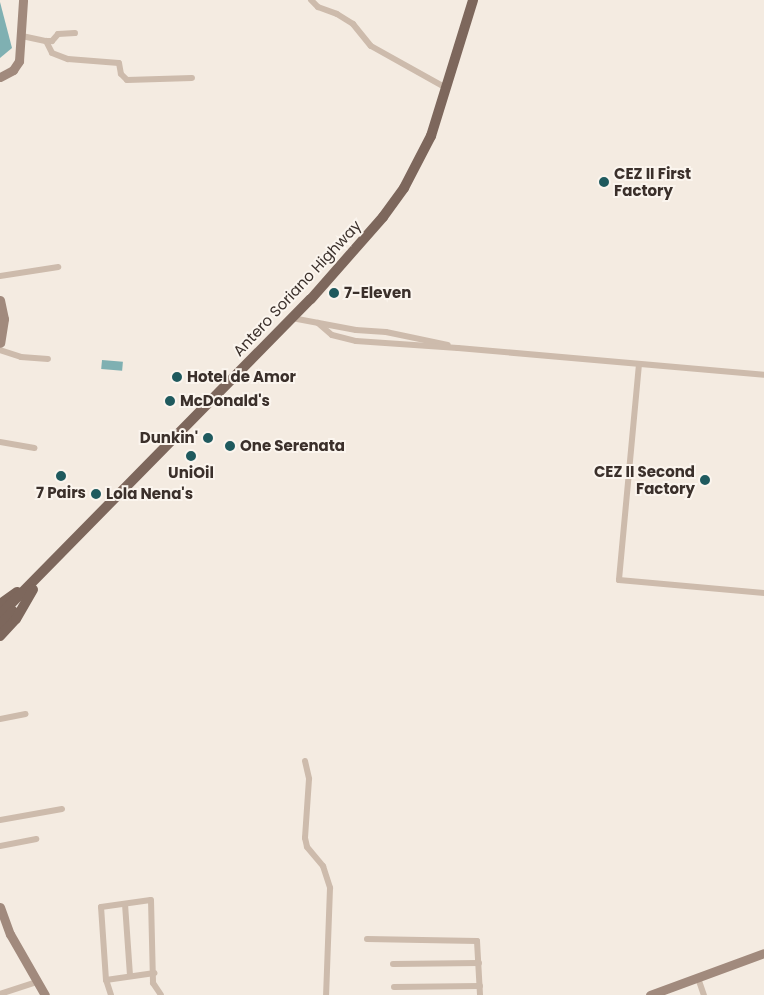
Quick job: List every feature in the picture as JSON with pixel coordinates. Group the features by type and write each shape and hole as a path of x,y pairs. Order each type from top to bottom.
{"main road":[{"path":"0,77 16,66 20,55 23,0"},
{"name":"Antero Soriano Highway","path":"0,625 66,546 292,318 359,247 404,188 430,136 472,0"},
{"path":"0,300 4,319 0,343"},
{"path":"0,604 31,587"},
{"path":"0,636 16,619 31,587"},
{"name":"Antero Soriano Highway","path":"0,615 31,587"},
{"path":"0,908 10,934 45,995"},
{"path":"652,994 764,953"}],"street":[{"path":"311,0 318,7 338,14 352,24 371,46 446,88"},
{"path":"22,36 52,41 58,34 75,33"},
{"path":"46,41 52,53 68,59 119,63 121,74 128,80 192,78"},
{"path":"0,276 58,267"},
{"path":"292,318 386,332 458,348"},
{"path":"318,323 332,335 356,341 764,375"},
{"path":"0,350 21,357 48,359"},
{"path":"639,364 619,580 764,593"},
{"path":"0,442 34,448"},
{"path":"0,719 26,714"},
{"path":"305,761 309,779 305,838 307,847 323,866 330,888 326,995"},
{"path":"0,820 62,809"},
{"path":"0,846 36,839"},
{"path":"111,995 106,980 101,907 151,900 154,985 161,995"},
{"path":"125,904 130,976"},
{"path":"367,939 474,939 478,943 480,995"},
{"path":"393,964 479,963"},
{"path":"106,980 154,973"},
{"path":"698,978 704,995"},
{"path":"0,994 37,982"},
{"path":"394,987 480,986"}],"water":[{"path":"0,2 12,48 0,58"},
{"path":"102,360 123,362 122,371 101,369"}],"place":[{"name":"CEZ II First Factory","path":"604,182"},
{"name":"7-Eleven","path":"334,293"},
{"name":"Hotel de Amor","path":"177,377"},
{"name":"McDonald's","path":"170,401"},
{"name":"Dunkin'","path":"208,438"},
{"name":"One Serenata","path":"230,446"},
{"name":"UniOil","path":"191,456"},
{"name":"7 Pairs","path":"61,476"},
{"name":"CEZ II Second Factory","path":"705,480"},
{"name":"Lola Nena's","path":"96,494"}]}
